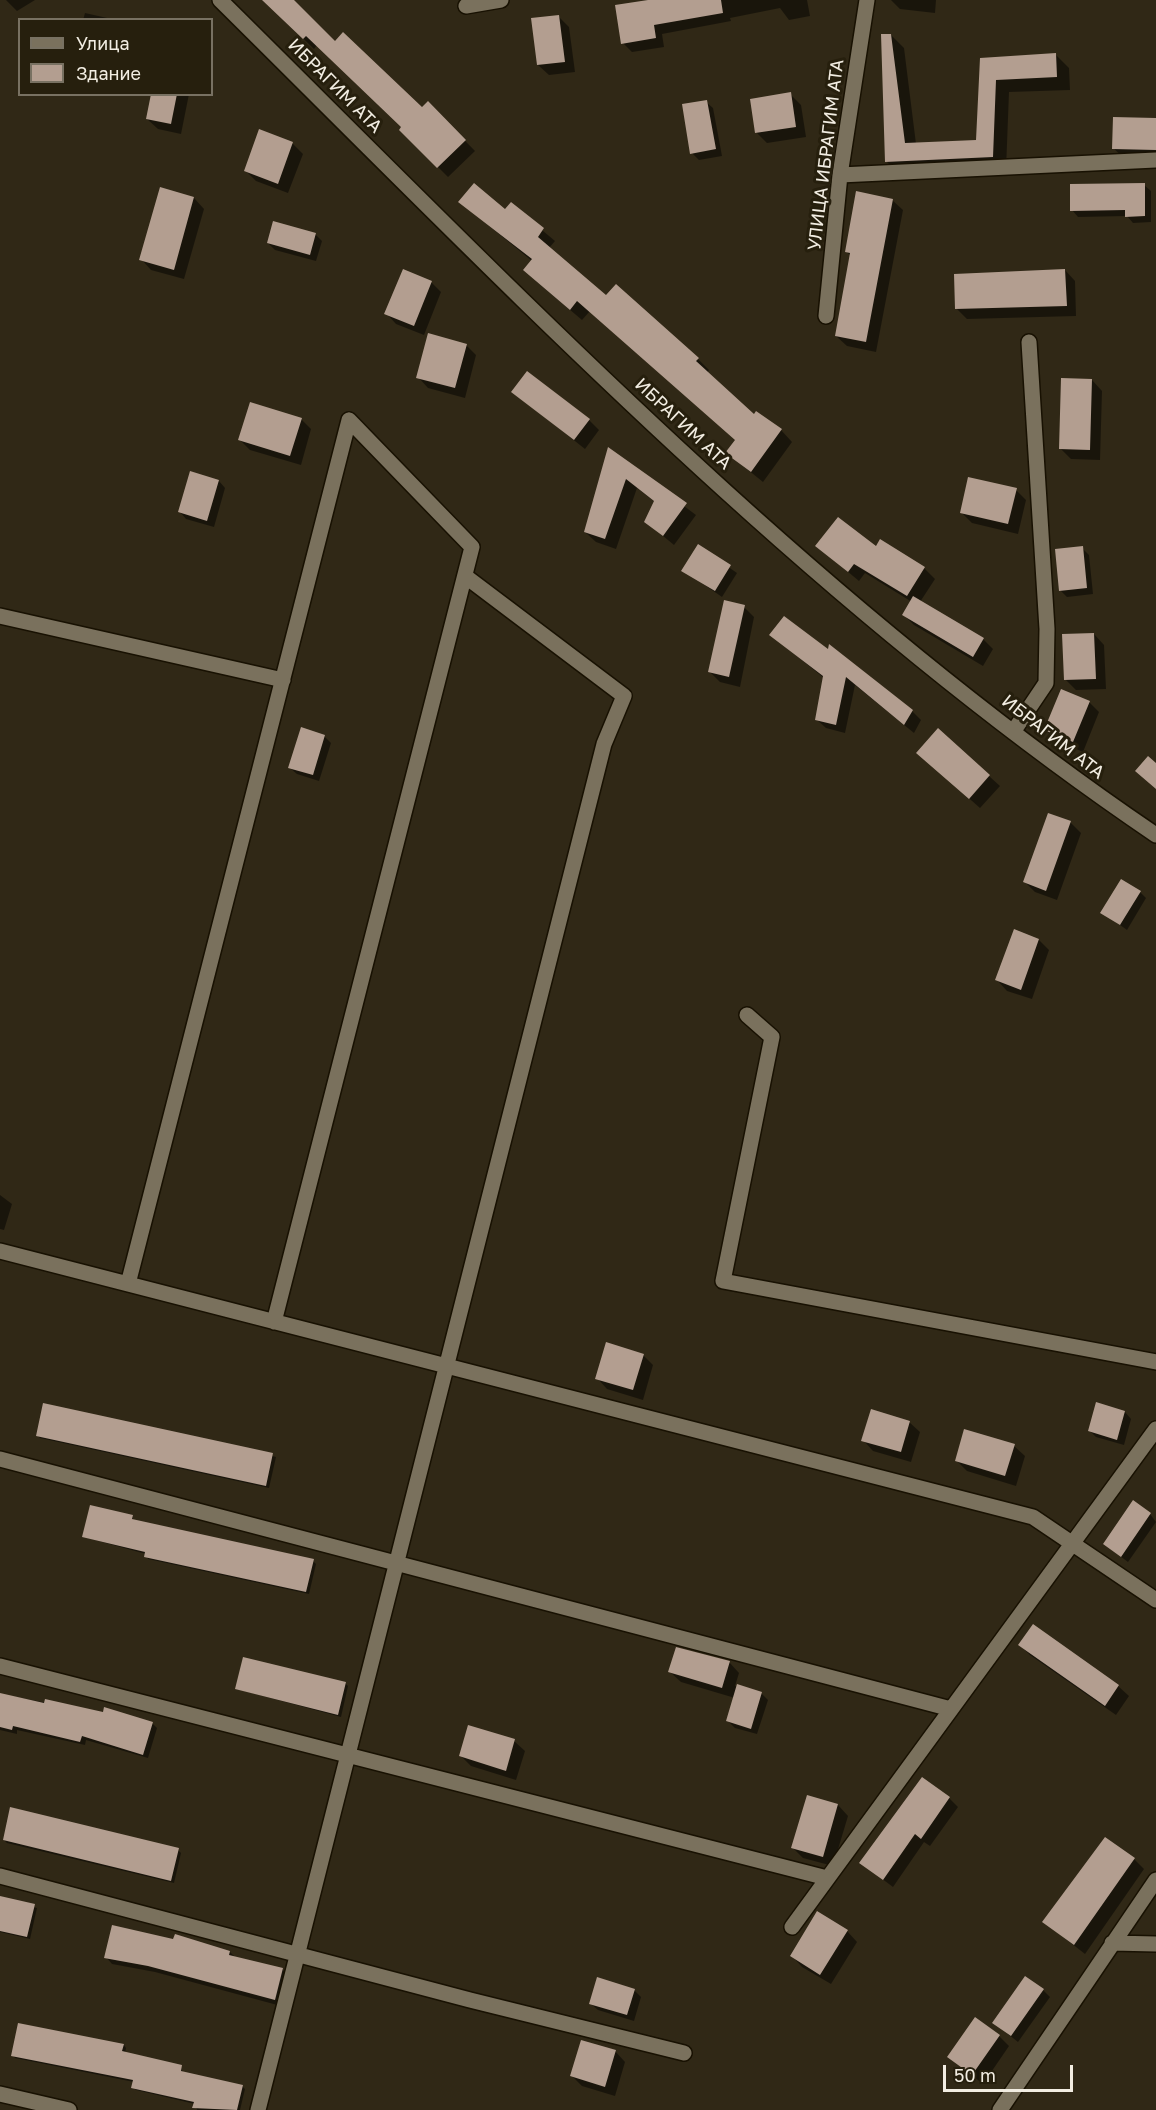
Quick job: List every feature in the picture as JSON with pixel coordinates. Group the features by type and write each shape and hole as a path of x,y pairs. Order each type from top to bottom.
{"street":[{"name":"ИБРАГИМ АТА","path":"220,0 544,320 795,556 1063,773 1156,835"},
{"path":"465,6 501,0"},
{"name":"УЛИЦА ИБРАГИМ АТА","path":"826,316 840,176 867,0"},
{"path":"840,176 1156,160"},
{"path":"1013,732 1046,683 1047,629 1029,342"},
{"path":"128,1284 349,420 472,547 274,1322"},
{"path":"258,2110 604,744 624,696 465,576"},
{"path":"0,616 283,680"},
{"path":"747,1015 772,1037 723,1281 1156,1362"},
{"path":"0,1251 1033,1517 1156,1600"},
{"path":"792,1927 1156,1428"},
{"path":"0,1458 951,1709"},
{"path":"0,1666 827,1878"},
{"path":"0,1876 297,1955 684,2053"},
{"path":"1000,2110 1156,1880"},
{"path":"1112,1942 1156,1944"},
{"path":"0,2094 69,2110"}],"building":[{"path":"262,0 294,0 335,41 343,32 422,107 428,101 466,140 437,168 399,130 401,127 306,36 303,39"},
{"path":"648,0 721,0 723,13 654,25 656,38 621,44 615,5"},
{"path":"559,15 565,62 537,65 531,18"},
{"path":"881,34 891,34 905,143 976,140 980,58 1056,53 1057,77 996,80 993,157 885,162"},
{"path":"791,92 796,127 755,133 750,99"},
{"path":"151,96 177,96 171,124 146,119"},
{"path":"707,100 716,149 690,154 682,104"},
{"path":"1113,117 1156,118 1156,150 1112,149"},
{"path":"259,129 293,142 278,184 244,171"},
{"path":"474,183 505,209 511,202 544,228 538,237 606,295 616,284 699,358 696,361 754,414 756,411 782,429 751,472 725,453 735,440 577,301 570,310 523,270 532,259 458,202"},
{"path":"1145,183 1145,216 1125,217 1125,210 1070,211 1070,184"},
{"path":"160,187 194,197 174,270 139,260"},
{"path":"856,191 893,199 866,342 835,336 850,253 845,252"},
{"path":"273,221 316,233 310,255 267,243"},
{"path":"403,269 432,281 414,326 384,314"},
{"path":"1065,269 1067,306 955,309 954,274"},
{"path":"428,333 467,344 455,388 416,378"},
{"path":"527,371 590,419 574,440 511,392"},
{"path":"1061,378 1092,379 1090,450 1059,449"},
{"path":"250,402 302,418 290,456 238,440"},
{"path":"608,447 687,503 663,536 644,522 654,501 626,479 605,539 584,532"},
{"path":"190,471 219,480 207,521 178,512"},
{"path":"968,477 1017,488 1008,524 960,513"},
{"path":"838,517 876,546 880,539 925,567 907,596 854,564 848,572 815,546"},
{"path":"698,544 731,565 715,591 681,571"},
{"path":"1083,546 1087,588 1059,591 1055,549"},
{"path":"913,596 984,638 973,657 902,615"},
{"path":"724,600 745,605 729,677 708,672"},
{"path":"784,616 828,649 829,644 913,710 904,725 846,677 836,725 815,720 823,676 769,635"},
{"path":"1094,633 1096,679 1064,680 1062,634"},
{"path":"1061,689 1090,701 1073,742 1044,730"},
{"path":"301,727 325,735 313,775 288,768"},
{"path":"938,728 990,775 969,799 916,753"},
{"path":"1148,756 1156,763 1156,789 1135,771"},
{"path":"1048,813 1071,821 1046,891 1023,882"},
{"path":"1121,879 1141,891 1120,925 1100,913"},
{"path":"1014,929 1039,939 1021,990 995,980"},
{"path":"606,1342 644,1354 633,1390 595,1379"},
{"path":"1096,1402 1125,1411 1117,1440 1088,1431"},
{"path":"43,1403 273,1453 266,1486 36,1436"},
{"path":"871,1409 910,1421 901,1452 861,1441"},
{"path":"964,1429 1015,1444 1005,1476 955,1461"},
{"path":"1133,1500 1151,1513 1121,1557 1103,1544"},
{"path":"90,1505 133,1515 132,1519 314,1559 306,1592 144,1557 145,1552 82,1537"},
{"path":"1033,1624 1119,1685 1105,1706 1018,1645"},
{"path":"676,1647 730,1661 722,1688 668,1672"},
{"path":"243,1657 346,1682 338,1715 235,1689"},
{"path":"737,1684 762,1692 751,1729 726,1721"},
{"path":"0,1693 44,1703 45,1699 103,1712 104,1707 153,1722 143,1755 82,1736 80,1742 13,1726 12,1730 0,1727"},
{"path":"468,1725 515,1739 506,1771 459,1756"},
{"path":"922,1777 950,1797 921,1839 915,1834 883,1880 859,1863"},
{"path":"807,1795 838,1804 823,1857 791,1848"},
{"path":"10,1807 179,1848 171,1881 3,1840"},
{"path":"1105,1837 1135,1858 1074,1945 1042,1922"},
{"path":"0,1896 35,1904 27,1937 0,1931"},
{"path":"817,1911 848,1930 820,1975 790,1956"},
{"path":"112,1925 173,1939 175,1934 230,1951 229,1955 283,1968 275,2000 148,1966 104,1958"},
{"path":"1025,1976 1044,1989 1011,2036 992,2023"},
{"path":"597,1977 635,1989 627,2015 589,2004"},
{"path":"975,2017 1000,2035 972,2075 947,2057"},
{"path":"18,2023 124,2044 122,2051 182,2065 181,2071 243,2085 237,2110 192,2108 194,2102 131,2088 133,2080 11,2056"},
{"path":"581,2040 616,2050 605,2087 570,2076"}]}
